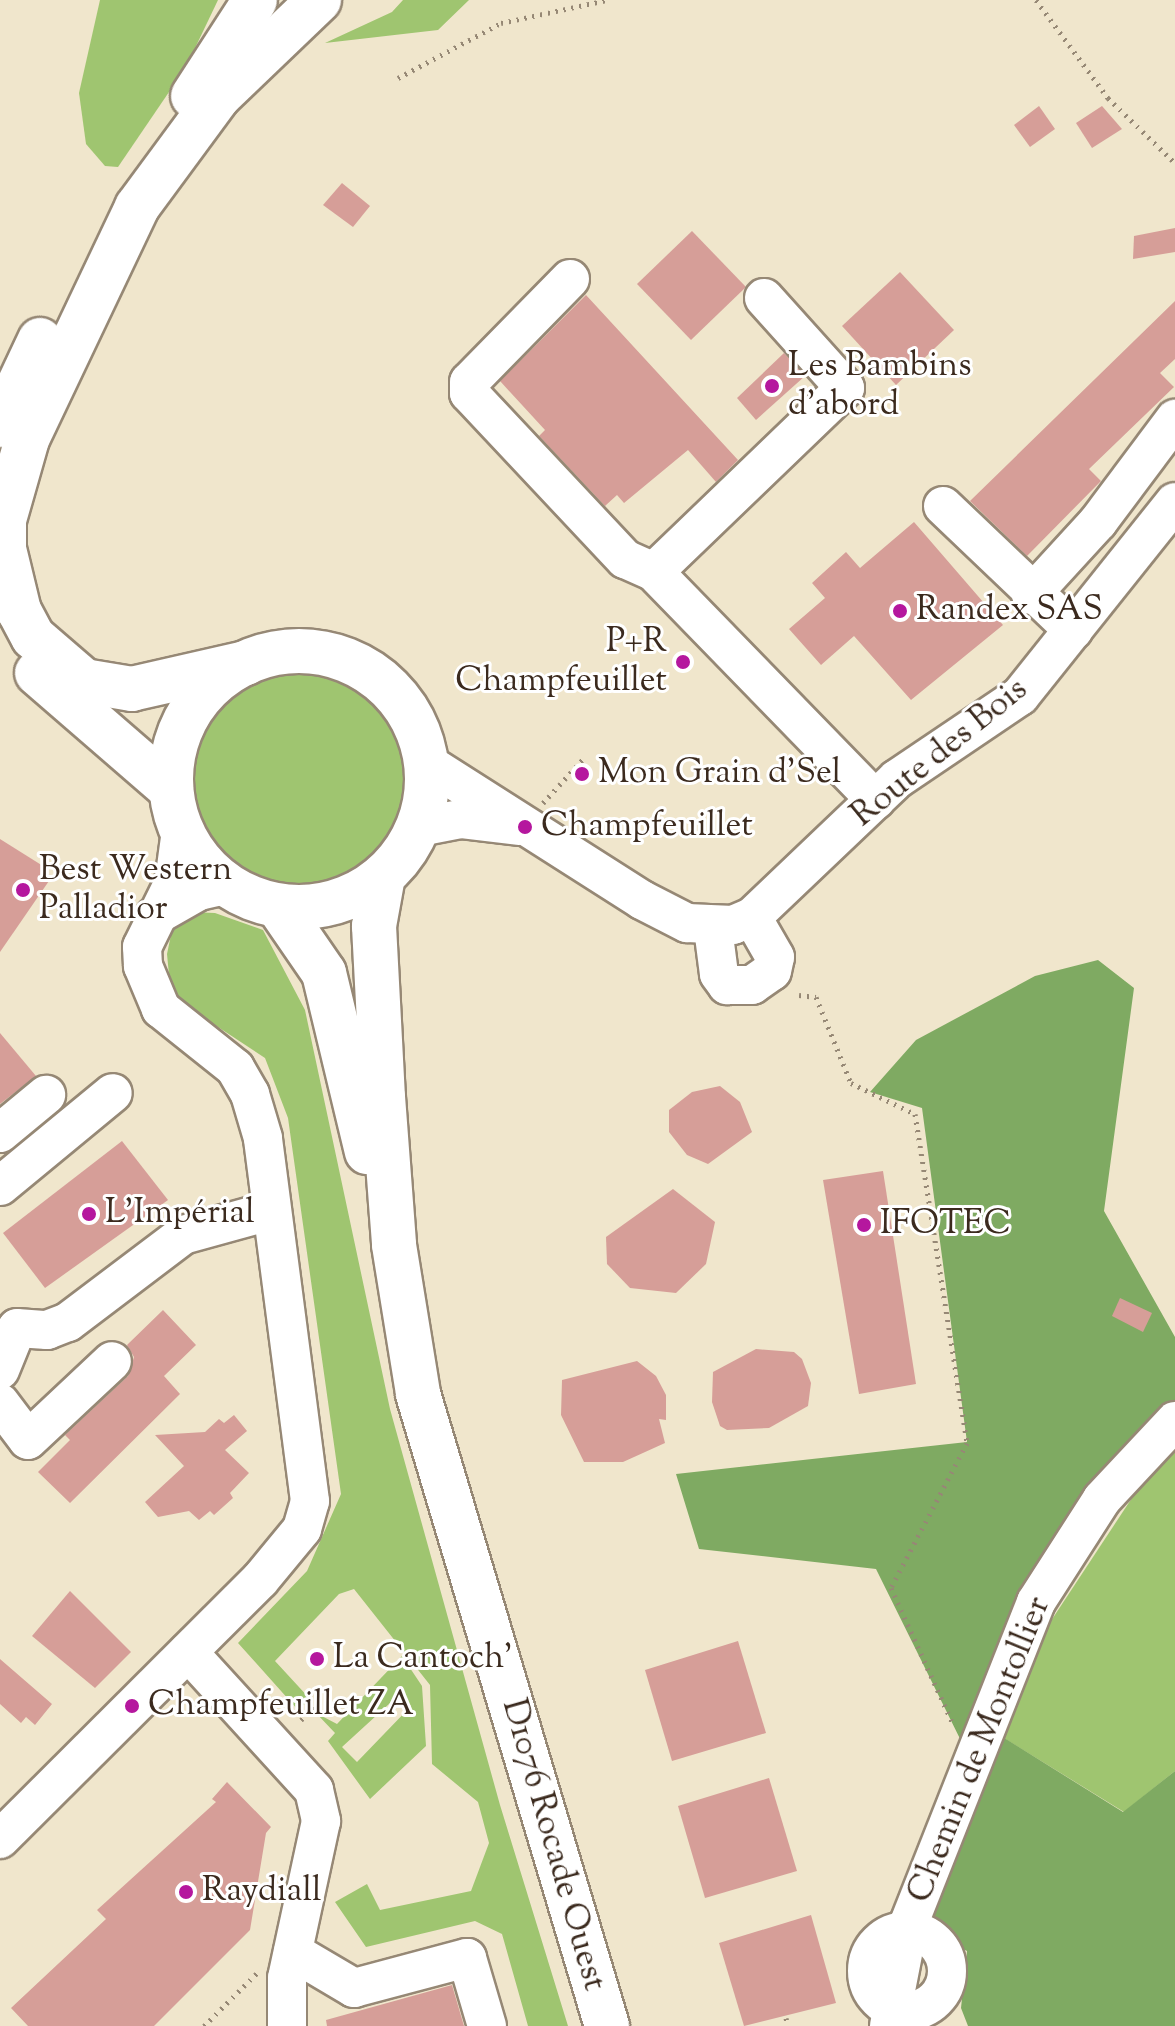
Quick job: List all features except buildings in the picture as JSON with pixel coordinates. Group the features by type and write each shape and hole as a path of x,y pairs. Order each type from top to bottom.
{"main road":[{"path":"0,425 67,285 255,0"},
{"path":"0,618 40,678 176,810 199,861 225,885 278,906 327,903 351,896 383,876 419,827 427,763 415,724 393,691 362,667 324,653 284,652 132,689 84,681 33,637 19,611 4,549 4,520 27,439 137,207 218,97 319,0"},
{"path":"176,810 174,751 188,714 213,684 246,663"},
{"path":"383,876 374,926 394,1245"},
{"path":"278,906 324,973 352,1098 394,1245"},
{"name":"D1076 Rocade Ouest","path":"394,1245 418,1394 607,2026"}],"street":[{"path":"570,279 469,382 469,393 625,559 654,572 876,800"},
{"path":"654,572 845,388 764,298"},
{"path":"1031,595 1098,522 1175,419"},
{"name":"Route des Bois","path":"752,917 897,779 1020,696 1175,502"},
{"path":"943,506 1031,595 1073,630"},
{"path":"427,763 532,816 642,900 687,923 713,928 752,917 775,957 772,971 752,985 727,985 719,974 713,928"},
{"path":"1,1835 188,1652 287,1549 302,1529 310,1501 297,1378 270,1211 263,1138 250,1094 235,1068 174,1024 149,987 142,947 153,917 174,882 176,810"},
{"path":"419,827 460,819 532,816"},
{"path":"153,917 199,891 225,885"},
{"path":"0,1186 113,1093"},
{"path":"0,1133 46,1095"},
{"path":"0,1370 9,1321 47,1330 68,1322 183,1235 270,1211"},
{"path":"0,1403 28,1440 112,1361"},
{"name":"Chemin de Montollier","path":"890,2017 907,1931 971,1761 1036,1602 1102,1499 1175,1421"},
{"path":"188,1652 314,1790 321,1821 287,1978 287,2026"},
{"path":"295,1942 354,1988 467,1958 487,2026"}],"path":[{"path":"398,78 501,23 607,0"},
{"path":"1036,0 1108,98 1175,163"},
{"path":"532,816 584,758"},
{"path":"799,995 816,997 851,1083 915,1114 967,1443 891,1588 971,1761"},
{"path":"301,1720 323,1700"},
{"path":"204,2026 295,1942"},
{"path":"786,2018 788,2026"}],"green space":[{"path":"100,0 218,0 186,67 118,167 105,166 86,144 79,93"},
{"path":"403,0 469,0 438,30 325,43 392,12"},
{"path":"299,664 342,672 378,697 403,733 411,776 403,819 378,855 342,880 299,888 256,880 220,855 195,819 187,776 195,733 220,697 256,672"},
{"path":"191,912 215,913 263,930 305,1010 390,1409 500,1805 568,2026 528,2026 502,1934 475,1921 366,1947 335,1902 367,1884 380,1910 471,1891 489,1843 478,1802 432,1764 430,1685 354,1589 339,1594 275,1661 310,1699 298,1710 238,1643 307,1571 341,1494 288,1118 265,1058 171,996 167,954 172,930"},
{"path":"1098,960 1134,988 1104,1211 1175,1337 1175,1411 1082,1514 985,1726 1123,1812 1175,1771 1175,2026 968,2026 961,2008 967,1951 909,1923 971,1761 876,1569 699,1549 676,1474 967,1442 922,1108 870,1092 916,1040 1035,976"},
{"path":"1175,1444 1175,1771 1124,1812 999,1735 1041,1636 1155,1463"},
{"path":"402,1656 422,1686 426,1746 370,1799 328,1741 335,1733 316,1713 337,1724","holes":["401,1693 411,1706 357,1762 342,1747"]}],"place":[{"name":"Les Bambins d’abord","path":"772,386"},
{"name":"Randex SAS","path":"900,611"},
{"name":"P+R Champfeuillet","path":"683,662"},
{"name":"Mon Grain d'Sel","path":"582,774"},
{"name":"Champfeuillet","path":"525,827"},
{"name":"Best Western Palladior","path":"23,890"},
{"name":"L'Impérial","path":"89,1214"},
{"name":"IFOTEC","path":"864,1225"},
{"name":"La Cantoch'","path":"317,1659"},
{"name":"Champfeuillet ZA","path":"132,1706"},
{"name":"Raydiall","path":"186,1892"}]}
